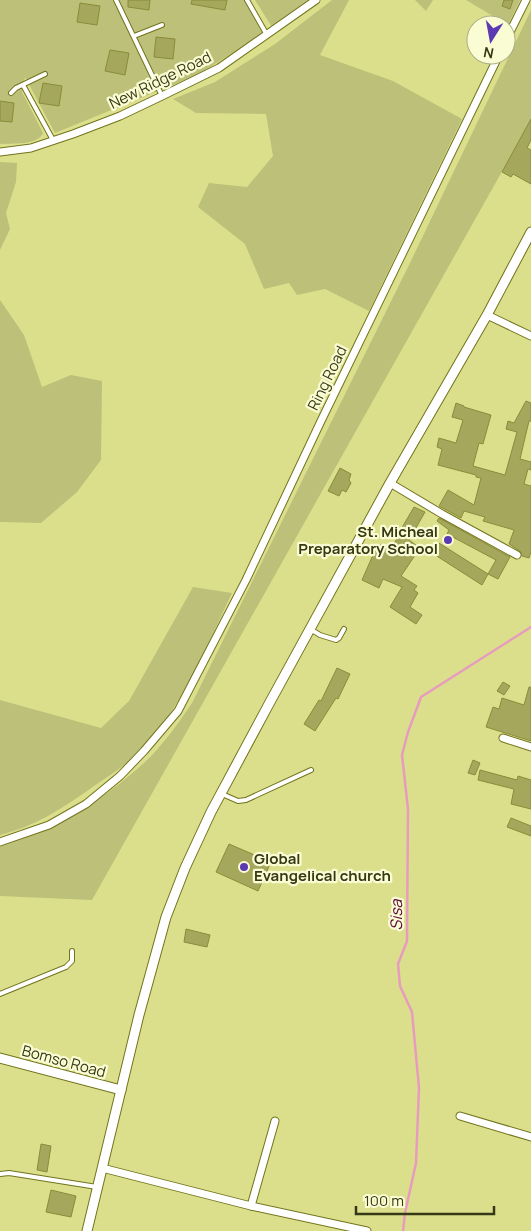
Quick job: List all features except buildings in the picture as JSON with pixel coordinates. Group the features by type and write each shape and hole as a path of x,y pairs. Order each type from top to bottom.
{"street":[{"name":"New Ridge Road","path":"0,152 23,150 53,140 120,116 162,96 219,68 316,0"},
{"path":"516,20 526,0"},
{"name":"Ring Road","path":"0,842 49,825 86,804 120,776 178,711 246,580 357,346 494,65"},
{"path":"87,1231 139,1015 166,917 185,868 221,793 310,629 390,483 487,315 531,232"},
{"path":"487,315 531,336"},
{"path":"390,483 517,555"},
{"path":"503,738 531,747"},
{"name":"Bomso Road","path":"0,1058 121,1090"},
{"path":"460,1116 531,1137"},
{"path":"251,1206 275,1121"},
{"path":"102,1168 251,1206 367,1231"}],"lane":[{"path":"116,0 162,96"},
{"path":"247,0 267,35"},
{"path":"134,36 162,25"},
{"path":"11,93 16,88 45,74"},
{"path":"23,85 53,140"},
{"path":"310,629 320,635 336,640 344,629"},
{"path":"221,793 238,801 246,800 311,770"},
{"path":"0,994 66,967 72,961 72,950"},
{"path":"0,1174 9,1173 97,1187"}],"green space":[{"path":"0,0 245,0 263,31 260,36 197,75 55,133 25,77 22,92 43,133 36,140 30,142 0,144"},
{"path":"255,0 309,0 272,27"},
{"path":"332,0 349,0 320,55 393,81 462,119 369,311 325,289 297,295 289,283 264,289 245,244 198,207 209,183 247,187 273,156 266,114 196,113 173,99 215,82 275,44"},
{"path":"415,0 433,0 426,11"},
{"path":"466,0 520,0 513,15 491,15"},
{"path":"531,10 531,120 92,900 0,896 0,847 58,823 111,790 151,756 170,734 192,703 410,263 505,65 516,65 516,41"},
{"path":"0,162 17,163 16,182 6,213 10,229 0,250"},
{"path":"0,300 24,335 42,387 71,375 102,381 101,460 77,492 41,523 0,522"},
{"path":"193,587 232,593 202,657 167,719 125,765 46,817 0,835 0,700 101,728 129,701"}],"waterway":[{"name":"Sisa","path":"403,1231 416,1163 419,1088 412,1012 400,986 398,964 407,941 408,809 402,755 421,697 531,627"}],"place":[{"name":"St. Micheal Preparatory School","path":"448,540"},
{"name":"Global Evangelical church","path":"244,867"}]}
